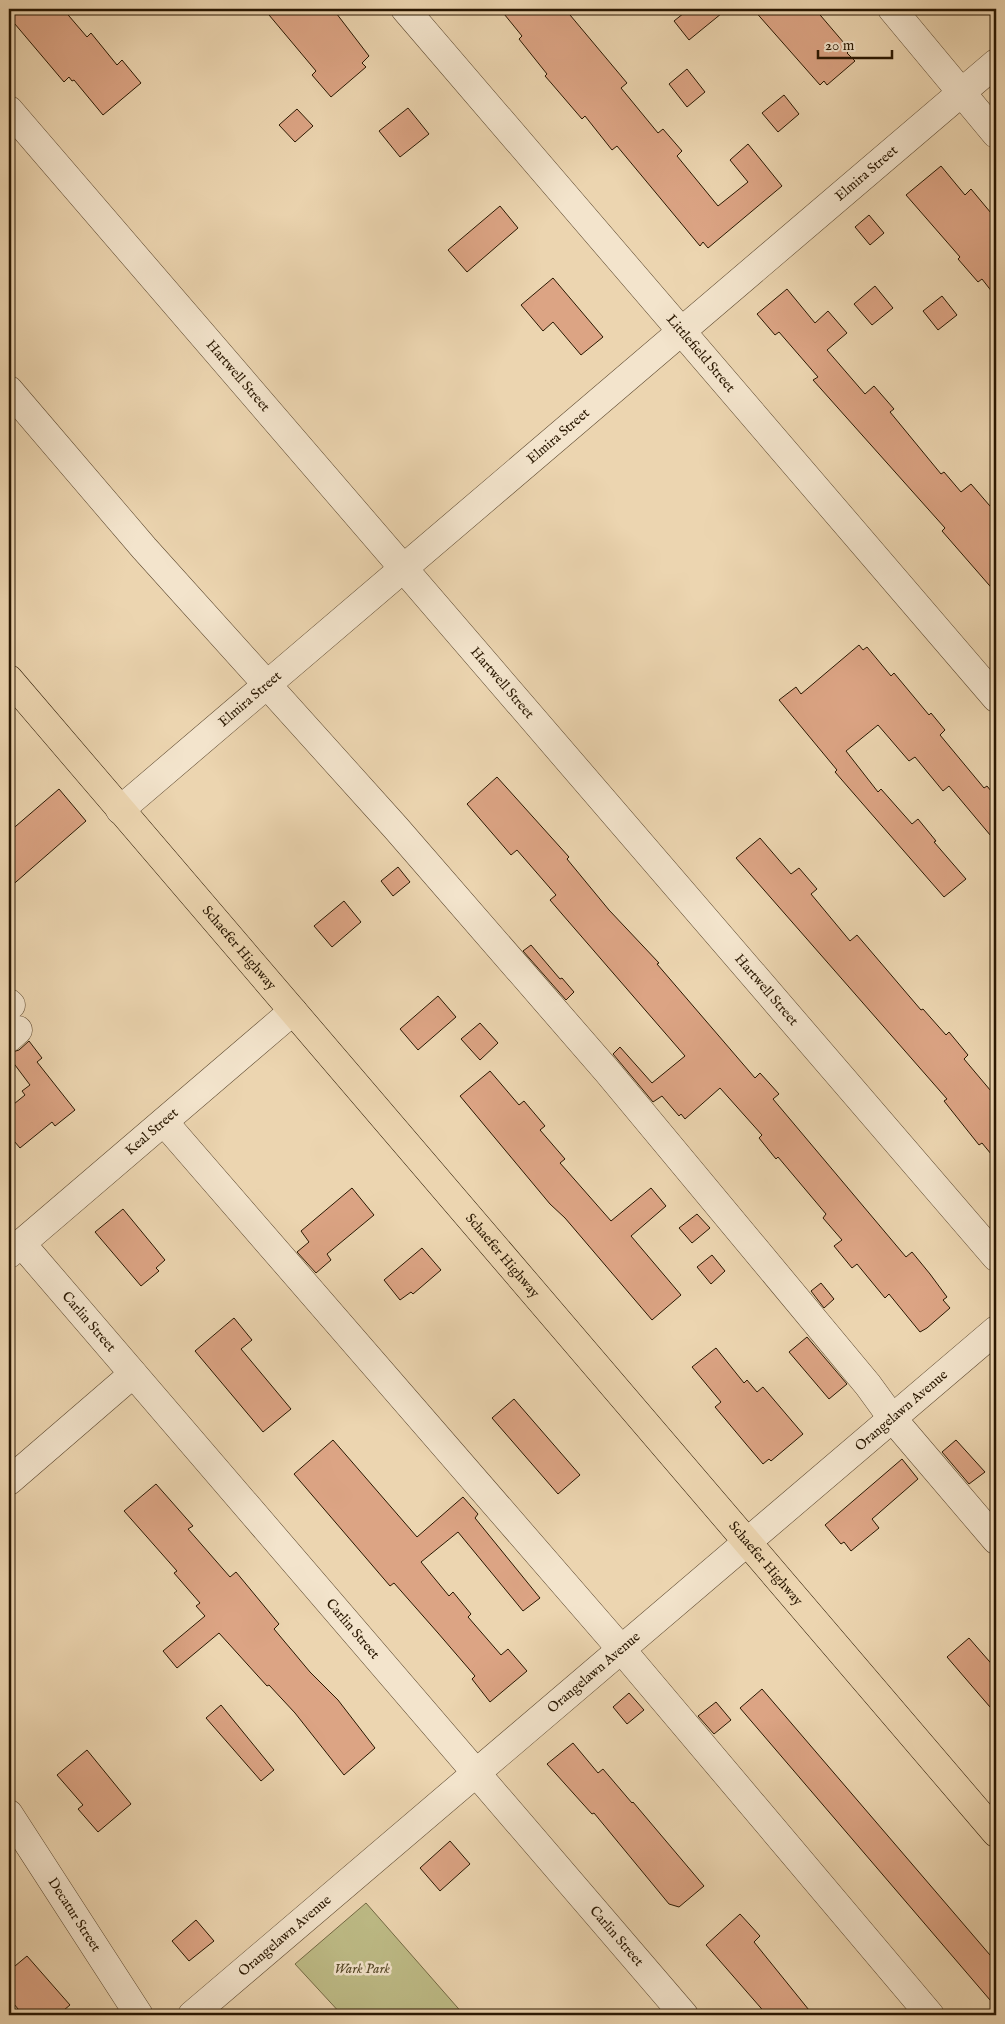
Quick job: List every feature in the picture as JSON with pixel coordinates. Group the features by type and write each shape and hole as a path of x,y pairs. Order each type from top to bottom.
{"main road":[{"name":"Schaefer Highway","path":"9,679 996,1833"}],"street":[{"name":"Littlefield Street","path":"405,9 996,698"},
{"path":"892,9 946,71 961,93 996,134"},
{"name":"Elmira Street","path":"120,810 996,63"},
{"name":"Hartwell Street","path":"9,110 996,1257"},
{"path":"9,390 144,548 396,828 607,1071 868,1385 892,1418 996,1540"},
{"name":"Keal Street","path":"15,1248 294,1012"},
{"path":"164,1122 621,1649 930,2015"},
{"name":"Carlin Street","path":"15,1248 133,1374 684,2015"},
{"name":"Orangelawn Avenue","path":"192,2015 746,1541 996,1330"},
{"path":"9,1481 133,1374"},
{"name":"Decatur Street","path":"9,1814 139,2015"}],"green space":[{"name":"Wark Park","path":"366,1903 464,2015 342,2015 295,1964"}],"building":[{"path":"9,9 63,9 87,37 91,33 117,65 122,60 141,83 103,115 74,80 72,81 69,77 64,82 9,17"},
{"path":"264,9 333,9 369,56 362,63 366,67 331,97 312,75 316,71"},
{"path":"500,9 565,9 627,83 621,88 658,133 663,129 682,151 677,156 718,206 748,182 730,160 748,144 782,186 708,248 703,242 700,246 617,146 612,150 585,116 582,119 545,76 547,74 519,39 522,36"},
{"path":"689,9 727,9 689,40 674,21"},
{"path":"753,9 815,9 850,50 847,53 855,61 827,85 824,81 820,85"},
{"path":"687,69 705,92 687,107 669,84"},
{"path":"784,95 799,114 778,132 762,113"},
{"path":"408,108 429,134 400,157 379,131"},
{"path":"297,109 313,126 295,142 279,125"},
{"path":"941,166 965,195 971,189 996,219 996,297 982,279 978,282 958,259 960,257 906,195"},
{"path":"500,206 518,228 467,272 448,250"},
{"path":"869,215 884,233 870,245 855,227"},
{"path":"553,278 603,337 581,355 553,322 543,331 521,305"},
{"path":"875,286 893,308 872,325 854,304"},
{"path":"787,289 815,323 828,311 847,333 827,350 865,394 874,386 894,409 890,412 941,474 944,472 961,492 971,484 996,513 996,593 942,531 945,528 813,380 818,377 779,332 775,335 757,314"},
{"path":"942,296 957,315 938,330 923,311"},
{"path":"859,645 863,650 867,647 891,676 894,673 929,715 931,713 945,730 940,735 984,788 987,786 996,797 996,842 949,786 943,791 915,757 909,761 878,725 846,751 878,792 881,789 912,824 918,819 936,841 934,842 966,879 944,897 835,772 837,770 779,700 796,687 801,694"},
{"path":"497,777 569,857 567,859 609,910 659,963 657,964 755,1078 760,1073 779,1094 773,1099 906,1257 912,1252 930,1274 947,1297 943,1300 950,1308 927,1328 920,1332 889,1294 885,1298 857,1264 852,1268 834,1246 842,1240 823,1218 826,1214 778,1157 776,1159 759,1138 762,1135 720,1088 685,1119 681,1114 679,1116 662,1096 653,1102 613,1054 620,1047 652,1083 685,1056 550,900 556,895 517,850 511,855 467,804"},
{"path":"59,789 86,821 9,888 9,832"},
{"path":"760,838 791,874 799,868 817,889 811,894 850,941 857,935 921,1010 923,1009 946,1035 949,1032 968,1055 964,1059 996,1097 996,1160 982,1143 979,1145 944,1101 947,1099 736,858"},
{"path":"398,867 410,882 393,896 381,881"},
{"path":"344,901 361,922 332,947 314,926"},
{"path":"531,945 560,979 562,978 574,992 566,1000 523,951"},
{"path":"438,996 456,1017 418,1050 400,1029"},
{"path":"480,1023 498,1043 480,1060 461,1039"},
{"path":"29,1041 42,1058 37,1062 75,1110 55,1126 52,1122 20,1148 9,1135 9,1108 25,1095 22,1091 30,1085 9,1057 9,1053 19,1050"},
{"path":"490,1071 519,1105 524,1101 545,1126 540,1130 565,1159 560,1163 611,1221 651,1188 666,1206 631,1236 681,1295 652,1320 565,1218 550,1204 460,1096"},
{"path":"352,1188 374,1215 327,1254 331,1260 316,1273 297,1252 309,1242 301,1231"},
{"path":"123,1209 165,1260 156,1268 159,1271 141,1286 95,1232"},
{"path":"697,1214 710,1228 692,1243 679,1228"},
{"path":"422,1248 441,1270 413,1294 411,1292 400,1300 384,1280"},
{"path":"712,1255 725,1271 711,1284 697,1267"},
{"path":"821,1283 834,1299 824,1308 811,1291"},
{"path":"234,1318 252,1340 241,1349 291,1409 263,1432 195,1351"},
{"path":"807,1337 847,1384 829,1399 789,1352"},
{"path":"716,1348 744,1383 747,1380 757,1392 763,1387 803,1434 771,1461 769,1459 763,1464 746,1444 715,1407 721,1402 692,1367"},
{"path":"514,1399 580,1475 558,1494 492,1418"},
{"path":"333,1440 417,1537 463,1497 478,1514 475,1518 540,1598 523,1611 458,1532 421,1562 449,1596 453,1592 471,1614 468,1617 501,1655 508,1649 527,1671 490,1702 472,1679 475,1676 394,1583 390,1586 294,1474"},
{"path":"956,1440 985,1472 969,1484 942,1452"},
{"path":"902,1459 918,1479 872,1519 879,1528 851,1551 844,1542 841,1544 825,1525"},
{"path":"156,1484 193,1526 188,1529 230,1577 236,1572 279,1624 274,1629 310,1672 338,1700 375,1748 344,1775 295,1713 269,1685 267,1686 219,1633 177,1668 163,1651 205,1616 196,1606 200,1603 174,1573 177,1571 124,1511"},
{"path":"969,1638 996,1669 996,1714 947,1657"},
{"path":"762,1689 996,1962 996,2007 740,1708"},
{"path":"629,1693 644,1710 627,1724 613,1707"},
{"path":"716,1702 731,1720 714,1734 698,1716"},
{"path":"221,1705 274,1770 261,1781 206,1718"},
{"path":"573,1743 598,1773 603,1769 704,1886 679,1907 669,1904 594,1813 592,1814 547,1764"},
{"path":"87,1750 131,1804 98,1832 78,1809 83,1805 57,1775"},
{"path":"450,1841 470,1864 440,1891 420,1868"},
{"path":"740,1914 760,1936 754,1942 813,2015 767,2015 706,1945"},
{"path":"196,1920 214,1941 189,1961 172,1941"},
{"path":"27,1956 70,2005 58,2015 23,2015 9,1998 9,1971"}]}
